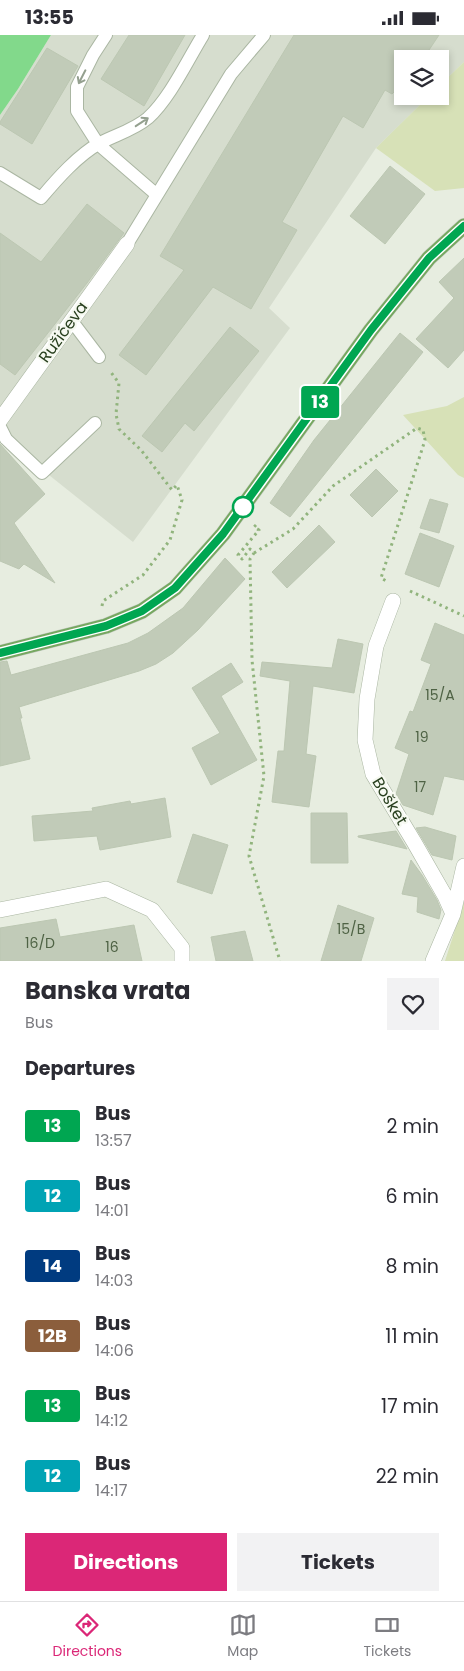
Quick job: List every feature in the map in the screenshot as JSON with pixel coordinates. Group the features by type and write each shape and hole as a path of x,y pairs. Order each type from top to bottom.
{"main road":[{"path":"0,653 106,626 142,611 175,588 228,527 371,330 429,258 464,225"}],"street":[{"name":"Ružićeva","path":"0,420 127,244"},
{"name":"Bošket","path":"393,601 376,645 367,699 366,740 373,774 445,896 453,914"},
{"path":"433,961 453,914 464,866"},
{"path":"0,910 106,889 152,910 182,949 182,961"}],"lane":[{"path":"106,35 93,55 77,87 77,111 98,144 157,195"},
{"path":"0,173 41,198 62,174 98,144 146,120 161,105 203,35"},
{"path":"127,244 231,74 264,35"},
{"path":"72,320 98,357"},
{"path":"0,427 6,439 42,473 95,423"}],"path":[{"path":"98,357 119,383 116,414 119,429 141,450 172,490 177,485 182,500 170,540 143,575 103,601 102,608"},
{"path":"280,961 249,856 264,776 252,660 250,559 254,553 293,529 333,486 417,428 422,430 425,440 381,578 389,582"},
{"path":"254,553 250,549 242,559 238,555 259,530 254,527 261,519"},
{"path":"405,589 464,616"}],"shaded area":[{"path":"0,35 51,35 0,115"},
{"path":"51,35 464,35 464,62 449,76 449,50 394,50 394,105 420,105 376,148 269,308 290,328 133,542 0,436 0,115"},
{"path":"464,62 464,188 435,191 376,148 420,105 449,105 449,76"},
{"path":"464,397 464,478 458,475 403,415 447,406"},
{"path":"464,902 464,961 445,961"}],"building":[{"path":"129,35 185,35 144,106 101,79"},
{"path":"294,35 439,35 429,50 394,50 394,92 392,94 385,90 363,128 343,116 282,222 297,230 251,309 213,287 146,375 119,355 184,270 160,256"},
{"path":"47,48 78,66 32,144 0,124 0,122"},
{"path":"390,166 425,194 385,244 350,216"},
{"path":"87,204 124,233 15,375 0,364 0,233 41,262"},
{"path":"464,258 464,350 448,368 416,339 454,298 439,282"},
{"path":"230,327 259,351 194,431 185,423 162,452 142,436"},
{"path":"400,333 423,352 290,517 270,503 314,440"},
{"path":"0,444 45,494 14,523 55,583 24,564 19,569 0,561"},
{"path":"376,469 398,491 372,517 350,495"},
{"path":"430,499 448,504 439,533 420,528"},
{"path":"319,525 335,542 287,588 272,572"},
{"path":"420,533 454,546 439,587 405,574"},
{"path":"225,558 245,579 198,630 173,653 156,664 139,671 19,707 30,759 0,766 0,662 7,661 11,675 128,643 148,633 183,608"},
{"path":"435,623 464,635 464,780 444,776 433,815 403,805 396,794 409,754 395,748 410,711 413,712 431,664 421,660"},
{"path":"338,639 363,644 354,693 313,686 306,754 316,756 309,807 272,802 278,751 284,751 290,681 260,676 262,662 332,668"},
{"path":"231,663 243,682 221,696 257,760 211,785 192,748 220,733 192,688"},
{"path":"165,798 171,837 100,850 97,836 34,841 32,816 93,811 92,808 130,801 131,804"},
{"path":"311,813 347,813 348,863 311,863"},
{"path":"425,827 456,836 452,860 432,855 416,828"},
{"path":"396,831 407,849 358,837 358,836"},
{"path":"193,834 228,845 212,894 177,882"},
{"path":"411,860 437,900 441,910 439,919 417,912 418,897 402,894"},
{"path":"338,905 374,918 361,961 321,961"},
{"path":"56,919 60,937 134,925 142,961 0,961 0,928"},
{"path":"245,931 253,961 216,961 211,937"}],"bus line":[{"name":"13","path":"0,653 106,626 142,611 175,588 223,534 371,330 429,258 464,226"}]}
